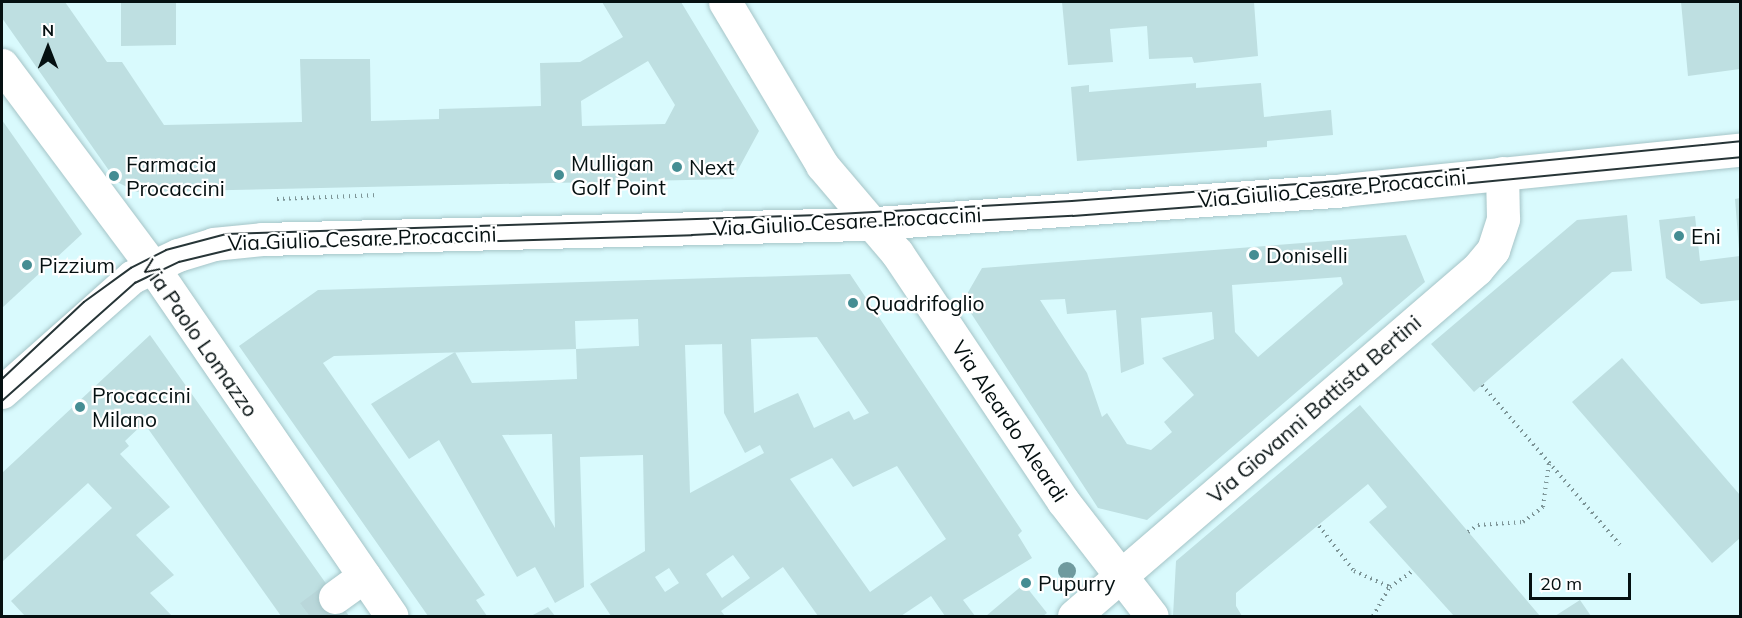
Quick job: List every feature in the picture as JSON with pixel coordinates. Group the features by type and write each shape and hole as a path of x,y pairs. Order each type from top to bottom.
{"street":[{"name":"Via Aleardo Aleardi","path":"725,2 822,165 873,222 1064,501 1152,616"},
{"name":"Via Paolo Lomazzo","path":"2,65 152,266 392,616"},
{"name":"Via Giulio Cesare Procaccini","path":"2,392 89,311 132,277 152,266 213,244 248,240 873,222 1343,190 1740,150"},
{"name":"Via Giovanni Battista Bertini","path":"1074,616 1477,269 1493,250 1503,219 1502,173"},
{"path":"335,597 364,576"}],"path":[{"path":"277,200 378,195"},
{"path":"1482,385 1620,544"},
{"path":"1468,532 1478,525 1523,522 1543,507 1549,462"},
{"path":"1319,526 1354,571 1390,587"},
{"path":"1373,616 1390,587 1413,571"}],"building":[{"path":"2,2 65,2 107,62 122,62 164,125 302,122 300,59 370,59 371,121 439,119 439,109 541,106 540,63 580,62 623,37 602,2 681,2 759,131 733,179 137,192 117,182 2,18","holes":["648,61 675,105 665,124 582,126 581,101"]},
{"path":"121,2 176,2 176,45 121,46"},
{"path":"1062,2 1254,2 1258,56 1194,63 1192,57 1149,59 1147,26 1110,29 1113,62 1068,65"},
{"path":"1681,2 1740,2 1740,69 1688,76"},
{"path":"1196,83 1196,88 1261,83 1264,117 1331,110 1333,135 1267,141 1267,147 1077,161 1071,87 1089,85 1089,92"},
{"path":"2,120 82,234 2,308"},
{"path":"1740,198 1740,249 1739,249 1735,199"},
{"path":"1627,215 1632,271 1612,272 1474,392 1431,344 1577,220"},
{"path":"1695,216 1700,261 1740,256 1740,300 1701,304 1666,278 1659,220"},
{"path":"1406,235 1425,282 1147,520 1098,508 963,301 982,268","holes":["1341,277 1343,284 1258,357 1235,332 1232,285","1065,299 1067,314 1116,310 1121,373 1144,364 1141,318 1212,312 1214,339 1162,358 1194,395 1164,422 1172,432 1151,450 1127,444 1107,413 1102,417 1087,373 1040,300"]},
{"path":"850,274 1022,531 1018,535 1032,558 963,600 975,616 945,616 931,596 901,616 818,616 783,567 721,611 725,616 611,616 590,584 645,551 643,455 580,457 584,587 555,603 535,567 517,577 439,440 409,459 371,404 454,352 334,356 323,363 485,595 476,600 487,616 428,616 239,346 318,290","holes":["638,319 639,346 576,349 575,321","817,337 869,413 854,420 849,411 814,428 798,393 754,413 751,339","722,344 724,413 745,453 760,445 764,453 690,493 685,345","576,349 577,379 472,383 455,352","552,434 555,528 502,435","832,458 853,487 897,466 946,539 870,592 790,479","733,555 750,578 722,598 706,574","669,568 679,583 665,592 655,577"]},
{"path":"150,335 349,616 281,616 144,423 125,441 129,446 120,454 170,507 136,535 174,575 150,593 172,616 25,616 11,601 112,508 88,483 2,562 2,473"},
{"path":"1622,358 1740,495 1740,538 1712,563 1572,402"},
{"path":"1360,405 1540,616 1454,616 1369,522 1387,507 1368,484 1236,593 1236,606 1242,616 1173,616 1176,561"},
{"path":"1024,584 1047,613 1043,616 986,616"},
{"path":"1580,600 1591,616 1555,616"},
{"path":"548,607 555,616 531,616"}],"tunnel":[{"path":"310,616 335,597"}],"tram line":[{"path":"2,379 84,302 131,268 166,250 226,234 820,215 1072,201 1325,182 1740,141"},
{"path":"2,401 135,283 179,262 233,249 692,235 1073,216 1327,197 1740,157"}],"place":[{"name":"Next","path":"677,167"},
{"name":"Mulligan Golf Point","path":"559,175"},
{"name":"Farmacia Procaccini","path":"114,176"},
{"name":"Eni","path":"1679,236"},
{"name":"Doniselli","path":"1254,255"},
{"name":"Pizzium","path":"27,265"},
{"name":"Quadrifoglio","path":"853,303"},
{"name":"Procaccini Milano","path":"80,407"},
{"name":"Pupurry","path":"1026,583"}]}
